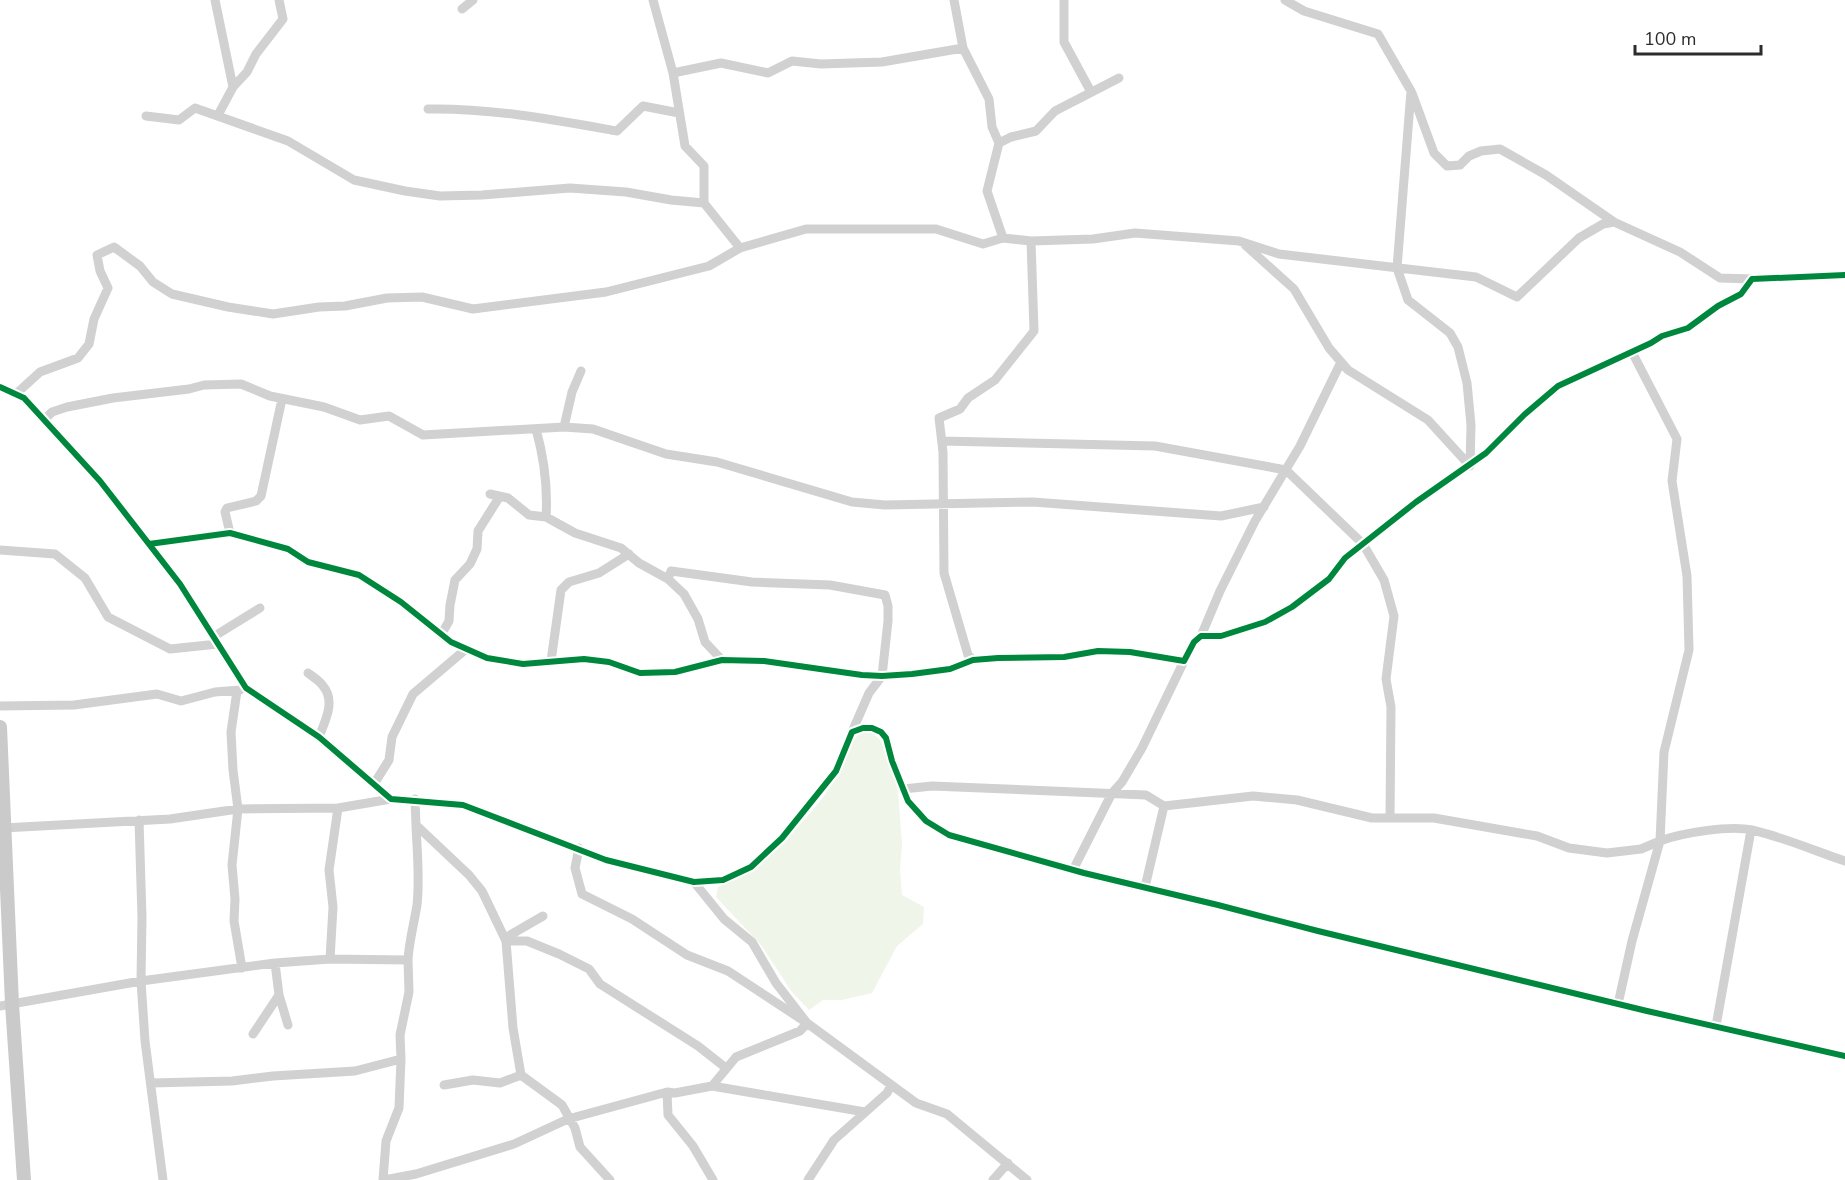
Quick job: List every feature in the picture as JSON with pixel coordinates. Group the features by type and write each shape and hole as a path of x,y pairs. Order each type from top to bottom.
{"street":[{"path":"216,0 232,87"},
{"path":"218,115 232,87 247,72 256,54 284,19 279,0"},
{"path":"462,9 473,0"},
{"path":"653,0 673,73 685,146 704,166 704,203 740,248"},
{"path":"954,0 963,48 989,99 992,127 999,143 987,191 1003,238"},
{"path":"1064,0 1064,42 1091,92"},
{"path":"1285,0 1304,11 1378,34 1411,91 1434,153 1447,166 1460,165 1469,156 1481,151 1500,149 1546,175 1614,222 1680,252 1720,278 1845,275"},
{"path":"673,73 722,63 768,73 792,61 882,62 963,48"},
{"path":"999,143 1011,137 1036,131 1055,111 1119,78"},
{"path":"1411,91 1397,268 1408,300 1450,333 1458,347 1467,383 1470,414 1470,466"},
{"path":"428,109 452,108 542,118 617,131 643,106 680,113"},
{"path":"146,116 179,120 195,108 288,141 354,180 405,191 440,196 570,188 626,192 704,203"},
{"path":"17,393 40,372 78,358 89,344 94,319 108,288 100,271 98,255 114,247 140,266 153,282 172,294 228,307 273,314 319,307 345,306 387,298 422,297 473,309 606,292 709,266 740,248 806,229 936,229 983,244 1003,238 1031,241 1093,239 1134,232 1239,240 1279,254 1476,277 1517,297 1579,238 1603,224 1614,222"},
{"path":"1239,240 1294,289 1329,348 1347,370 1428,420 1470,466"},
{"path":"973,660 968,655 944,573 942,441 939,418 960,409 968,398 995,380 1034,331 1031,241"},
{"path":"1202,636 1221,636 1265,622 1318,589 1345,558 1416,502 1470,466 1558,386 1662,336 1688,328 1718,306 1741,294 1752,279"},
{"path":"1618,1004 1632,941 1660,841 1664,752 1689,650 1687,576 1672,481 1677,439 1632,352"},
{"path":"1073,870 1112,793 1122,782 1142,748 1194,642 1202,636 1220,591 1264,507 1300,446 1341,362"},
{"path":"564,427 572,392 581,371"},
{"path":"44,420 52,412 113,398 189,389 204,385 241,384 270,396 324,407 360,420 389,416 423,435 564,427 593,429 666,454 717,462 852,502 885,505 1033,502 1221,516 1264,507"},
{"path":"0,387 24,398 100,481 180,584 216,640 242,689 319,736 391,798"},
{"path":"230,533 226,508 256,501 261,496 282,399"},
{"path":"536,429 544,458 548,492 546,517"},
{"path":"942,441 1155,446 1286,470 1363,544 1384,580 1394,616 1386,679 1391,707 1390,818"},
{"path":"490,494 508,498 529,514 546,517 562,527 621,548 639,563 668,579 684,594 698,619 705,642 722,660"},
{"path":"441,635 449,621 455,580 470,564 477,549 478,531 500,496"},
{"path":"149,544 230,533 288,549 308,562 359,575 401,602 451,642 487,658 523,664 584,660 609,662 640,673 675,672 722,660 764,661 882,676 950,669 973,660 1064,657 1098,651 1130,652 1184,661"},
{"path":"0,550 55,554 85,578 108,617 170,650 216,640 260,609"},
{"path":"551,661 561,590 569,582 599,573 629,554"},
{"path":"2,820 170,819 238,809 338,808 391,798 415,799 463,805 606,860 694,882 723,880 751,867 783,838 836,771 869,693 882,676 888,606 885,595 830,585 752,582 671,571 668,579"},
{"path":"374,784 389,760 392,737 413,694 466,649"},
{"path":"308,673 324,687 329,702 328,715 319,736"},
{"path":"0,705 74,705 157,694 181,701 242,689"},
{"path":"242,689 231,732 238,809 232,865 234,921 242,968"},
{"path":"0,727 6,1005 24,1180"},
{"path":"852,732 863,728 872,728 881,732 886,738 908,801 926,820 949,835 1073,870 1618,1004 1845,1056"},
{"path":"903,789 932,786 1146,795 1164,806 1253,796 1297,800 1372,818 1434,818 1537,836 1569,848 1607,853 1641,849 1671,837 1727,829 1751,830 1845,861"},
{"path":"415,799 417,906 410,934 409,992 400,1035 399,1108 386,1141 383,1180 416,1174 514,1144 568,1119 667,1092 675,1093 712,1086 865,1113"},
{"path":"1145,887 1164,806"},
{"path":"330,959 333,908 329,870 338,808"},
{"path":"139,819 141,981 145,1041 163,1180"},
{"path":"416,825 469,875 482,891 506,939 513,1028 521,1075 562,1105 575,1128 580,1147 610,1180"},
{"path":"1716,1026 1751,830"},
{"path":"579,848 575,868 582,894 632,919 687,955 728,971 764,997 807,1023 916,1103 946,1114 1026,1180"},
{"path":"694,882 724,919 752,942 776,983 807,1023"},
{"path":"506,939 543,916"},
{"path":"506,939 527,940 589,969 600,984 698,1046 726,1068"},
{"path":"6,1005 141,981 275,963 330,959 408,960"},
{"path":"275,963 279,995 288,1025"},
{"path":"253,1034 279,995"},
{"path":"712,1086 736,1057 800,1031 807,1023"},
{"path":"151,1083 232,1081 355,1071 401,1059"},
{"path":"444,1085 473,1080 500,1083 521,1075"},
{"path":"808,1180 834,1140 887,1093 891,1085"},
{"path":"667,1092 668,1115 693,1146 713,1180"},
{"path":"993,1180 1008,1163"}],"shaded area":[{"path":"863,731 873,733 881,741 898,790 902,845 900,870 902,895 924,907 923,924 897,946 872,993 842,1000 823,1000 809,1010 792,992 761,945 716,897 718,887 765,856 809,815 831,786 848,749"}],"cycle path":[{"path":"149,544 230,533 288,549 308,562 359,575 401,602 451,642 487,658 523,664 584,659 609,662 640,673 675,672 722,660 764,661 882,676 950,669 973,660 1064,657 1098,651 1130,652 1184,661 1194,642 1201,636 1221,636 1265,622 1292,607 1329,579 1345,558 1416,502 1486,453 1524,415 1558,386 1662,336 1688,328 1718,306 1741,294 1752,279 1845,275"},
{"path":"0,387 24,398 100,481 180,584 246,688 319,737 391,799 463,805 606,860 694,882 723,880 751,867 782,838 836,771 852,732 872,728 881,732 886,738 892,761 908,801 926,821 949,835 1084,873 1318,931 1647,1011 1845,1056"}]}
